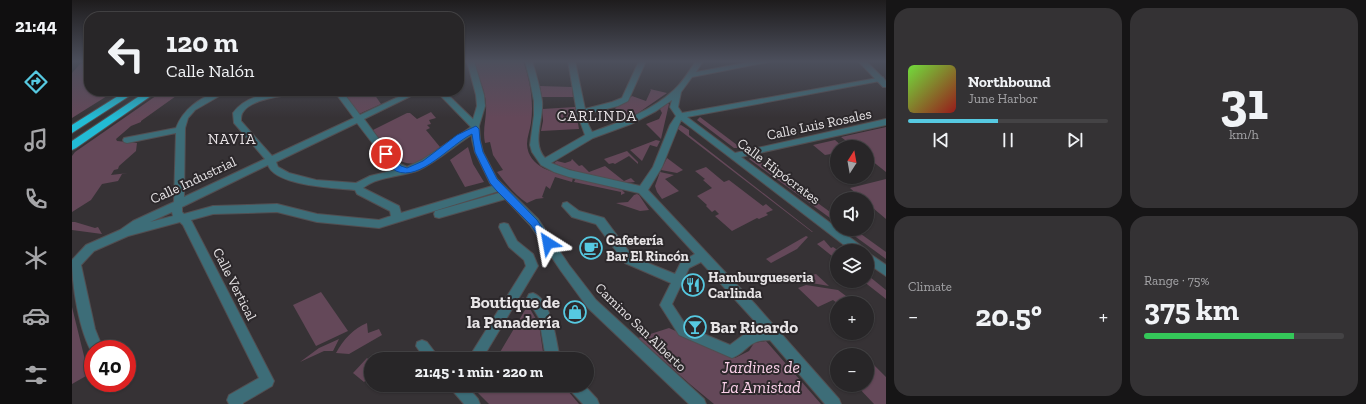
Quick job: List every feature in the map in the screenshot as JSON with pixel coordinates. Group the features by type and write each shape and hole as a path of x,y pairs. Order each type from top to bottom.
{"highway":[{"path":"72,130 124,96"},
{"path":"72,146 146,96"}],"street":[{"name":"Camino San Alberto","path":"476,80 480,95 481,106 475,128 476,140 479,152 490,176 502,192 534,222 565,268 592,304 699,404"},
{"path":"534,80 538,114 534,134 535,150 544,163 554,169 575,175 631,189 642,190 703,255 834,404"},
{"path":"575,80 584,124 590,136"},
{"path":"581,112 615,104 625,98 634,80"},
{"path":"544,163 590,136 628,122 653,109 677,92 686,80"},
{"path":"642,190 648,184 669,141 674,122 680,116 883,82"},
{"path":"677,92 674,107 680,116"},
{"path":"179,204 181,171 179,130 183,117 192,107 212,96"},
{"path":"277,96 258,99 246,103 238,111 236,116 237,121 271,160 274,169 286,176 316,183 358,187 364,182 408,171 426,163 460,136 475,128 445,96"},
{"path":"342,96 393,164 398,168 408,171"},
{"name":"Calle Industrial","path":"93,340 89,329 75,264 90,248 126,232 137,224 406,96"},
{"name":"Calle Hipócrates","path":"680,116 851,244"},
{"name":"Calle Luis Rosales","path":"734,156 886,122"},
{"path":"126,140 179,130"},
{"path":"358,187 360,191 395,209 397,219"},
{"path":"439,214 502,192"},
{"path":"126,232 213,210 277,208 317,218 379,224 502,192"},
{"name":"Calle Vertical","path":"179,204 176,208 177,214 186,222 214,274 267,381 235,402"},
{"path":"567,206 576,214 600,221 629,260 677,280"},
{"path":"479,352 532,266 529,257 513,244 504,227"},
{"path":"703,255 685,265 666,305 684,331 732,352 748,338 760,334 773,334"},
{"path":"874,262 886,271"},
{"path":"533,298 545,316 552,352"},
{"path":"422,346 427,352"},
{"path":"464,392 473,404"},
{"path":"581,392 592,404"}],"green space":[{"path":"72,80 84,80 84,96 107,96 72,118"},
{"path":"480,80 529,80 532,99 532,115 527,141 529,152 532,159 537,164 558,174 573,178 572,182 555,177 550,189 546,186 542,197 544,198 536,199 527,203 515,193 497,172 503,170 493,155 490,142 485,143 484,133 486,109 483,88"},
{"path":"540,86 572,87 573,97 542,97"},
{"path":"650,89 667,93 638,113 622,120 621,118 623,117 615,108 623,104 632,96 646,101 651,90"},
{"path":"156,96 176,96 141,122 131,126 116,139 117,141 137,143 136,151 119,166 118,169 114,170 111,175 128,173 122,174 118,181 102,184 91,200 72,212 72,156 75,152"},
{"path":"346,96 375,96 381,104 359,114"},
{"path":"667,103 669,104 661,139 646,124 659,119 662,113 660,109"},
{"path":"575,107 579,129 541,131 543,121 542,109"},
{"path":"431,112 436,118 429,120 431,124 427,125 430,128 426,130 440,147 419,162 404,162 398,159 392,154 373,130 407,113 410,113 417,119"},
{"path":"700,117 741,148 734,148 697,120"},
{"path":"681,125 689,130 689,135 813,232 678,129 678,126"},
{"path":"886,127 886,172 874,163 874,140 845,140 841,137"},
{"path":"656,140 660,141 657,147 650,145 642,161 630,150"},
{"path":"830,141 830,154 825,155 813,145"},
{"path":"468,147 473,164 484,182 465,187 450,160"},
{"path":"627,151 638,162 638,164 629,156 615,164 609,164 604,159"},
{"path":"753,156 830,212 830,218 749,159"},
{"path":"667,158 683,170 677,173 661,170"},
{"path":"572,159 579,166 582,165 589,172 605,166 624,181 631,178 635,182 619,181 594,176 554,163 557,161 565,163 571,161"},
{"path":"706,167 724,182 729,180 763,206 766,204 773,210 766,213 768,215 759,219 757,218 732,231 715,216 719,214 715,210 712,212 697,196 712,188 703,180 705,179 695,171"},
{"path":"660,172 674,175 665,179 679,191 662,199 655,186"},
{"path":"576,178 622,190 625,193 621,195 621,192 574,182"},
{"path":"886,179 886,219 874,209 874,192 854,192 850,188 866,184 874,184 874,182"},
{"path":"637,194 649,210 640,211 616,203 628,202 634,195"},
{"path":"72,222 95,228 98,227 102,234 72,230"},
{"path":"806,236 808,237 797,249 771,263 766,259"},
{"path":"855,236 864,236 886,252 886,259 874,250 874,244 866,244"},
{"path":"824,240 830,247 830,254 817,244"},
{"path":"816,274 829,286 794,280"},
{"path":"874,280 886,290 886,299 872,288 874,288"},
{"path":"806,285 838,290 846,296 830,296 830,301 818,307 798,288"},
{"path":"321,292 348,331 316,346 293,305"},
{"path":"523,297 539,324 543,352 500,352 525,310 519,304"},
{"path":"72,307 84,356 84,377 72,384"},
{"path":"367,323 368,333 379,329 382,335 349,354 336,353 349,335"},
{"name":"Jardines de La Amistad","path":"669,328 735,358 749,351 754,343 766,341 821,404 714,404 638,338"},
{"path":"339,339 333,351 324,351 300,362 319,348"},
{"path":"364,361 364,382 353,373"},
{"path":"874,365 886,377 886,404 874,404 863,392 874,392"},
{"path":"477,392 569,392 579,404 489,404"}],"place":[{"name":"Cafetería Bar El Rincón","path":"591,248"},
{"name":"Hamburgueseria Carlinda","path":"693,285"},
{"name":"Boutique de la Panadería","path":"575,312"},
{"name":"Bar Ricardo","path":"695,327"}],"district":[{"name":"CARLINDA","path":"597,116"},
{"name":"NAVIA","path":"232,139"}],"route":[{"path":"386,154 398,168 408,171 426,163 460,136 476,129 476,140 479,152 493,181 534,222 548,243"}]}
